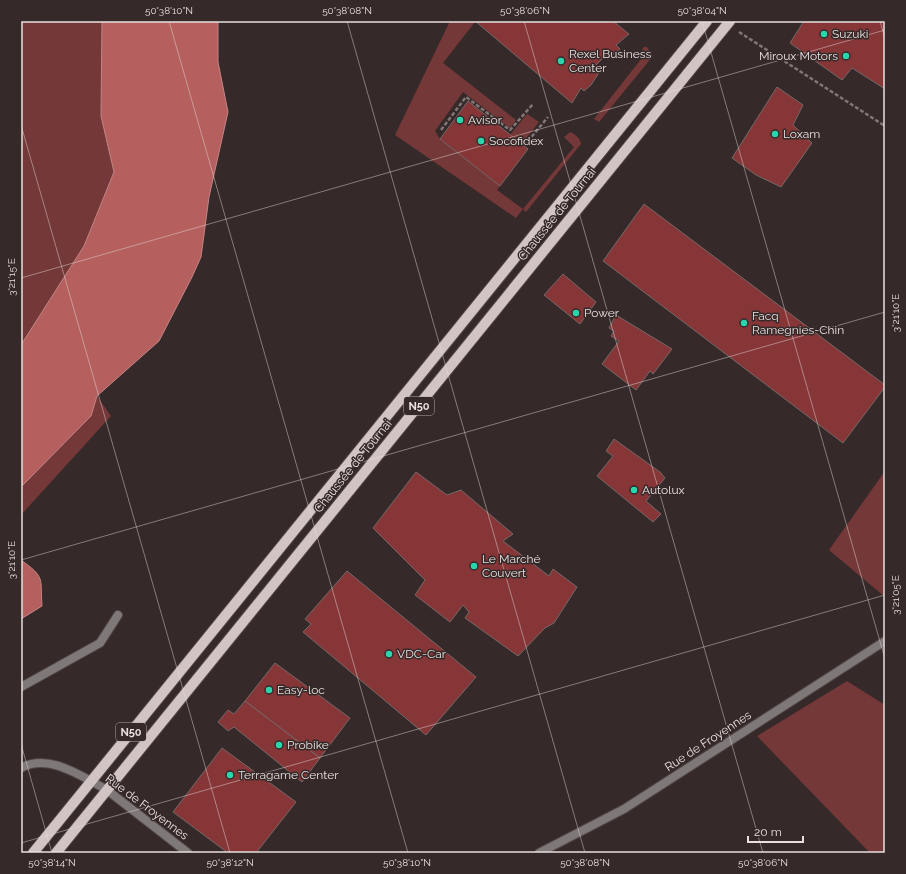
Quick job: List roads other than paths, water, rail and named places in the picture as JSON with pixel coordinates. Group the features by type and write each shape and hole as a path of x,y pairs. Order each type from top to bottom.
{"main road":[{"name":"Chaussée de Tournai","path":"33,853 707,21"},
{"name":"Chaussée de Tournai","path":"56,853 729,23"}],"street":[{"path":"21,687 100,643 118,615"},
{"name":"Rue de Froyennes","path":"539,853 624,809 885,641"},
{"name":"Rue de Froyennes","path":"21,768 41,763 60,766 91,781 107,790 188,853"}],"place":[{"name":"Suzuki","path":"824,34"},
{"name":"Miroux Motors","path":"846,56"},
{"name":"Rexel Business Center","path":"561,61"},
{"name":"Avisor","path":"460,120"},
{"name":"Loxam","path":"775,134"},
{"name":"Socofidex","path":"481,141"},
{"name":"Power","path":"576,313"},
{"name":"Facq Ramegnies-Chin","path":"744,323"},
{"name":"Autolux","path":"634,490"},
{"name":"Le Marché Couvert","path":"474,566"},
{"name":"VDC-Car","path":"389,654"},
{"name":"Easy-loc","path":"269,690"},
{"name":"Probike","path":"279,745"},
{"name":"Terragame Center","path":"230,775"}]}
